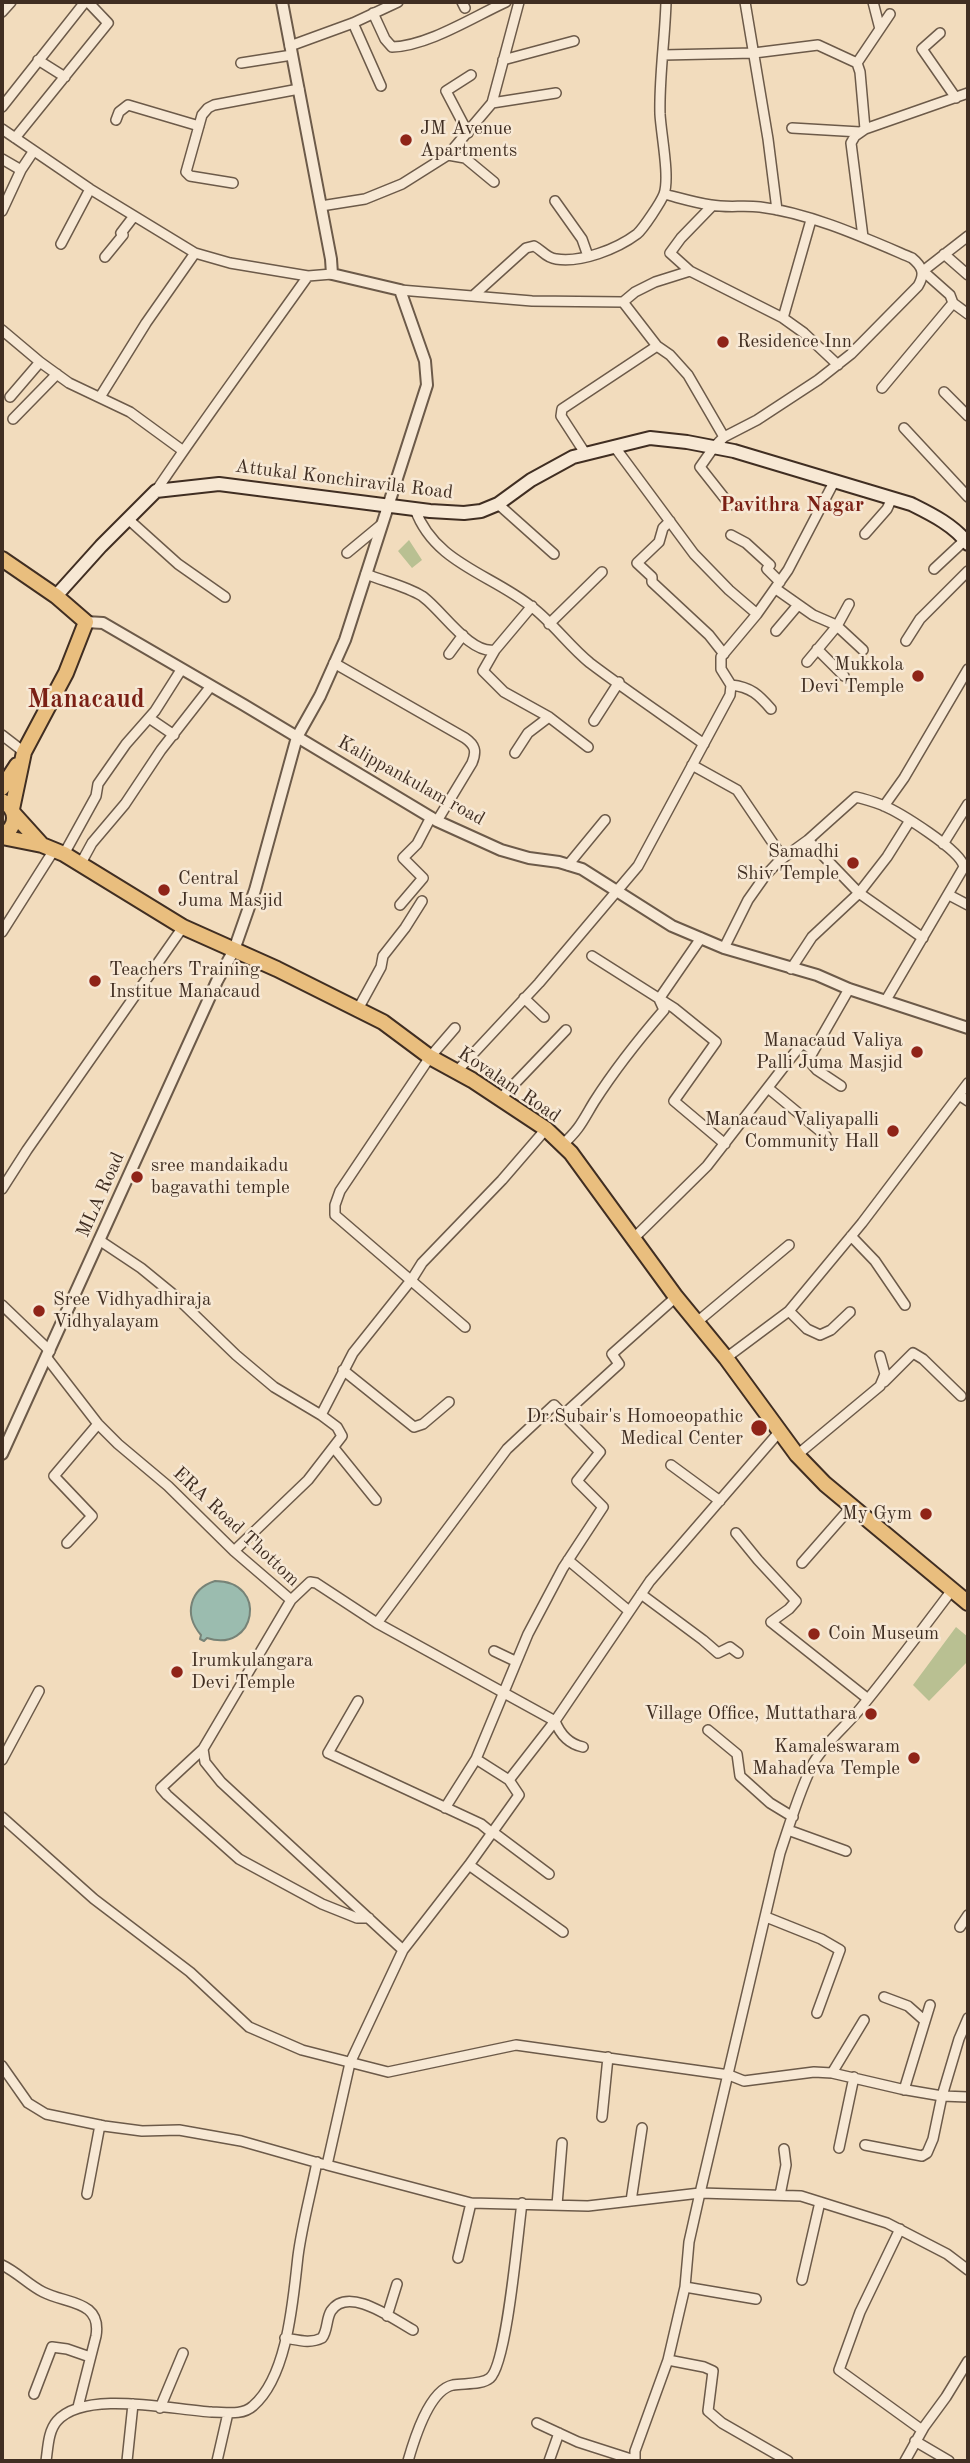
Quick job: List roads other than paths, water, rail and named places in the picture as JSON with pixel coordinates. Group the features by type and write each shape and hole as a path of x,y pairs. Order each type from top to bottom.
{"main road":[{"name":"Attukal Konchiravila Road","path":"156,491 219,484 464,513 481,511 498,504 549,469 585,453 650,438 734,451 911,504 966,538"},
{"path":"56,597 156,491"},
{"path":"2,559 86,622 66,673 2,788"},
{"path":"2,836 11,829 9,808 24,752"},
{"name":"Kovalam Road","path":"9,808 53,850 183,928 383,1022 430,1057 457,1071 546,1129 571,1153 676,1297 726,1358 797,1455 825,1484 968,1603"},
{"path":"2,836 53,850"}],"street":[{"path":"2,12 11,2"},
{"path":"2,107 87,2 108,23 15,138"},
{"path":"282,2 332,274"},
{"path":"241,63 291,51 398,2"},
{"path":"373,13 385,39 392,47 404,47 506,2"},
{"path":"321,206 365,199 402,184 448,155 492,103 519,2"},
{"path":"474,295 526,248 534,246 545,256 557,260 577,259 609,249 638,233 664,194 665,161 660,118 666,2"},
{"path":"744,2 777,210"},
{"path":"873,2 880,29"},
{"path":"857,63 890,14"},
{"path":"353,23 381,86"},
{"path":"940,33 922,49 956,98"},
{"path":"503,60 574,41"},
{"path":"663,55 754,53 818,45 857,63 860,72 863,130 851,143 863,237"},
{"path":"38,60 65,77"},
{"path":"468,133 446,91 471,75"},
{"path":"233,183 190,176 186,172 202,115 214,105 299,89"},
{"path":"492,103 556,93"},
{"path":"792,128 863,130 968,93"},
{"path":"116,120 119,112 128,106 199,126"},
{"path":"2,129 90,189 195,253 230,263 307,276 332,274 400,290 532,301 623,302 635,292 655,282 690,271"},
{"path":"2,211 21,170 33,152"},
{"path":"448,155 465,158 495,182"},
{"path":"2,159 21,170"},
{"path":"61,244 90,189"},
{"path":"664,194 712,205 745,208 757,206 777,210 863,237 912,258 950,295 953,303 968,314"},
{"path":"555,201 582,239 588,256"},
{"path":"712,205 670,253 690,271 783,318 804,333 838,365"},
{"path":"104,257 123,235 121,233 134,216"},
{"path":"783,318 811,220"},
{"path":"923,271 968,236"},
{"path":"100,397 146,323 195,253"},
{"path":"944,254 968,275"},
{"path":"730,505 701,467 714,447 724,437 757,420 838,365 918,286 923,278 923,271"},
{"path":"156,491 307,276"},
{"name":"MLA Road","path":"2,1454 234,950 255,890 297,737 320,696 345,640 379,541 382,524 427,385 425,361 400,290"},
{"path":"623,302 657,346 688,374 724,437"},
{"path":"882,388 953,303"},
{"path":"2,330 69,383 130,412 183,450"},
{"path":"585,453 561,416 562,409 657,346"},
{"path":"10,397 40,362"},
{"path":"13,419 57,374"},
{"path":"944,392 968,416"},
{"path":"904,428 968,497"},
{"path":"614,446 694,554 757,614"},
{"path":"457,1071 638,866 730,695 731,685 720,663 724,653 778,585 834,482"},
{"path":"865,534 887,509 892,499"},
{"path":"498,504 554,554"},
{"path":"415,509 421,526 453,559 532,606 590,663 704,744"},
{"path":"128,519 178,564 225,597"},
{"path":"670,521 663,528 659,542 637,563 652,577 652,582 709,635 724,653"},
{"path":"347,553 382,524"},
{"path":"731,535 746,543 770,565 767,569 778,585 798,604 813,615 837,626 863,650"},
{"path":"934,569 966,538"},
{"path":"906,641 920,619 968,571"},
{"path":"549,624 602,572"},
{"path":"366,574 422,596 463,635 485,650 495,650"},
{"path":"776,631 798,604"},
{"path":"807,662 837,626 849,604"},
{"path":"532,606 495,650 483,671 504,692 549,717 589,747"},
{"name":"Kalippankulam road","path":"86,622 103,623 434,819 501,850 582,869 671,926 724,948 817,975 849,989 968,1028"},
{"path":"449,654 463,635"},
{"path":"817,649 844,676"},
{"path":"334,663 465,737 475,747 472,763 416,844 403,858 423,878 400,905"},
{"path":"884,806 904,778 968,669"},
{"path":"2,932 53,850 96,796 98,784 149,718 181,670"},
{"path":"594,721 618,682"},
{"path":"731,685 745,686 758,694 771,709"},
{"path":"80,865 92,843 125,804 161,750 211,686"},
{"path":"515,753 528,733 549,717"},
{"path":"149,718 174,735"},
{"path":"2,735 24,752"},
{"path":"692,765 737,790 783,858"},
{"path":"724,948 748,900 765,876 856,797 884,806 943,844 963,861 964,867 965,874 949,895 886,1000"},
{"path":"943,844 968,804"},
{"path":"568,865 605,820"},
{"path":"791,969 812,936 859,893 887,857 909,822"},
{"path":"808,840 859,893 923,938"},
{"path":"949,895 968,905"},
{"path":"358,1009 383,956 422,901"},
{"path":"2,1189 183,928"},
{"path":"659,999 701,938"},
{"path":"592,956 674,1007 716,1042 674,1101 725,1144"},
{"path":"841,1086 810,1062 813,1050 849,989"},
{"path":"524,998 544,1017"},
{"path":"562,1145 583,1123 594,1102 636,1042 664,1010 659,999"},
{"path":"455,1028 430,1057 340,1191 335,1215 465,1327"},
{"path":"500,1099 566,1030"},
{"path":"634,1238 707,1166 800,1046 804,1044 813,1050"},
{"path":"726,1358 789,1311 851,1236 968,1083"},
{"path":"768,1088 826,1136"},
{"path":"959,1095 968,1101"},
{"path":"321,1415 354,1353 422,1263 502,1180 546,1129"},
{"path":"851,1236 875,1261 905,1305"},
{"path":"99,1240 141,1268 274,1387 321,1415 337,1427 342,1436 307,1480 233,1550"},
{"path":"697,1322 789,1245"},
{"path":"563,1415 619,1364 612,1354 676,1297"},
{"name":"ERA Road Thottom","path":"2,1305 48,1355 98,1424 168,1486 233,1550 291,1600 203,1749 161,1788 239,1859 322,1904 357,1918 369,1918"},
{"path":"789,1311 807,1329 820,1335 831,1330 850,1312"},
{"path":"797,1455 884,1382 913,1353 923,1359 961,1396"},
{"path":"880,1356 885,1374 884,1382"},
{"path":"343,1370 414,1427 423,1424 449,1402"},
{"path":"377,1623 507,1449 554,1405 600,1452 577,1481 603,1507 568,1560 515,1661 476,1759 445,1808"},
{"path":"67,1543 92,1516 54,1476 98,1424"},
{"path":"509,1780 555,1721 641,1594 780,1431"},
{"path":"334,1448 376,1500"},
{"path":"671,1465 720,1502"},
{"path":"802,1563 852,1506"},
{"path":"736,1533 796,1601 771,1622 868,1699"},
{"path":"568,1560 629,1611"},
{"path":"291,1600 310,1582 316,1583 377,1623 555,1721 559,1732 574,1745 583,1747"},
{"path":"537,2423 578,2442 634,2460 668,2360 685,2287 689,2242 700,2193 780,1853 788,1830 813,1764 868,1699 952,1590"},
{"path":"641,1594 718,1653 730,1647 738,1653"},
{"path":"494,1651 515,1661"},
{"path":"2,1759 39,1690"},
{"path":"358,1701 328,1754 481,1824 549,1874"},
{"path":"708,1730 737,1754 740,1776 770,1803 793,1817"},
{"path":"203,1749 205,1762 221,1782 403,1950"},
{"path":"46,2461 55,2423 78,2407 114,2403 228,2413 245,2411 254,2405 270,2383 294,2301 298,2255 350,2063 403,1950 519,1796 509,1780 476,1759"},
{"path":"2,1817 94,1899 190,1972 249,2027 302,2050 388,2077 516,2045 729,2076 744,2081 814,2072 832,2073 904,2090 968,2097"},
{"path":"788,1830 846,1851"},
{"path":"469,1865 563,1932"},
{"path":"960,1927 968,1915"},
{"path":"765,1917 821,1939 840,1950 817,2013"},
{"path":"884,1997 908,2006 925,2021"},
{"path":"904,2090 930,2005"},
{"path":"865,2145 922,2156 927,2153 959,2039 968,2018"},
{"path":"832,2073 864,2020"},
{"path":"602,2117 608,2057"},
{"path":"2,2066 22,2097 38,2110 100,2125 142,2131 179,2130 241,2141 471,2203 589,2206 700,2193 800,2196 887,2223 947,2254 968,2270"},
{"path":"839,2148 854,2077"},
{"path":"87,2194 100,2125"},
{"path":"631,2201 642,2128"},
{"path":"557,2205 562,2143"},
{"path":"780,2195 786,2165 785,2149"},
{"path":"802,2280 820,2202"},
{"path":"458,2258 471,2203"},
{"path":"408,2461 416,2434 428,2409 449,2386 482,2381 490,2378 496,2370 500,2359 522,2203"},
{"path":"900,2229 860,2312 839,2370 922,2430"},
{"path":"2,2277 4,2266 46,2294 82,2305 96,2318 97,2326 78,2407"},
{"path":"387,2316 397,2284"},
{"path":"685,2287 756,2299"},
{"path":"285,2338 305,2342 322,2338 331,2311 349,2300 359,2302 412,2329"},
{"path":"34,2394 52,2347 68,2349 90,2357"},
{"path":"160,2408 183,2353"},
{"path":"668,2360 713,2371 708,2411 722,2423 788,2461"},
{"path":"905,2461 915,2441 968,2361"},
{"path":"127,2461 133,2404"},
{"path":"218,2461 228,2413"},
{"path":"550,2461 559,2433"},
{"path":"915,2441 949,2461"}],"place":[{"name":"JM Avenue Apartments","path":"406,140"},
{"name":"Residence Inn","path":"723,342"},
{"name":"Mukkola Devi Temple","path":"918,676"},
{"name":"Samadhi Shiv Temple","path":"853,863"},
{"name":"Central Juma Masjid","path":"164,890"},
{"name":"Teachers Training Institue Manacaud","path":"95,981"},
{"name":"Manacaud Valiya Palli Juma Masjid","path":"917,1052"},
{"name":"Manacaud Valiyapalli Community Hall","path":"893,1131"},
{"name":"sree mandaikadu bagavathi temple","path":"137,1177"},
{"name":"Sree Vidhyadhiraja Vidhyalayam","path":"39,1311"},
{"name":"Dr.Subair's Homoeopathic Medical Center","path":"759,1428"},
{"name":"My Gym","path":"926,1514"},
{"name":"Coin Museum","path":"814,1634"},
{"name":"Irumkulangara Devi Temple","path":"177,1672"},
{"name":"Village Office, Muttathara","path":"871,1714"},
{"name":"Kamaleswaram Mahadeva Temple","path":"914,1758"}],"district":[{"name":"Pavithra Nagar","path":"792,505"},
{"name":"Manacaud","path":"86,700"}]}
